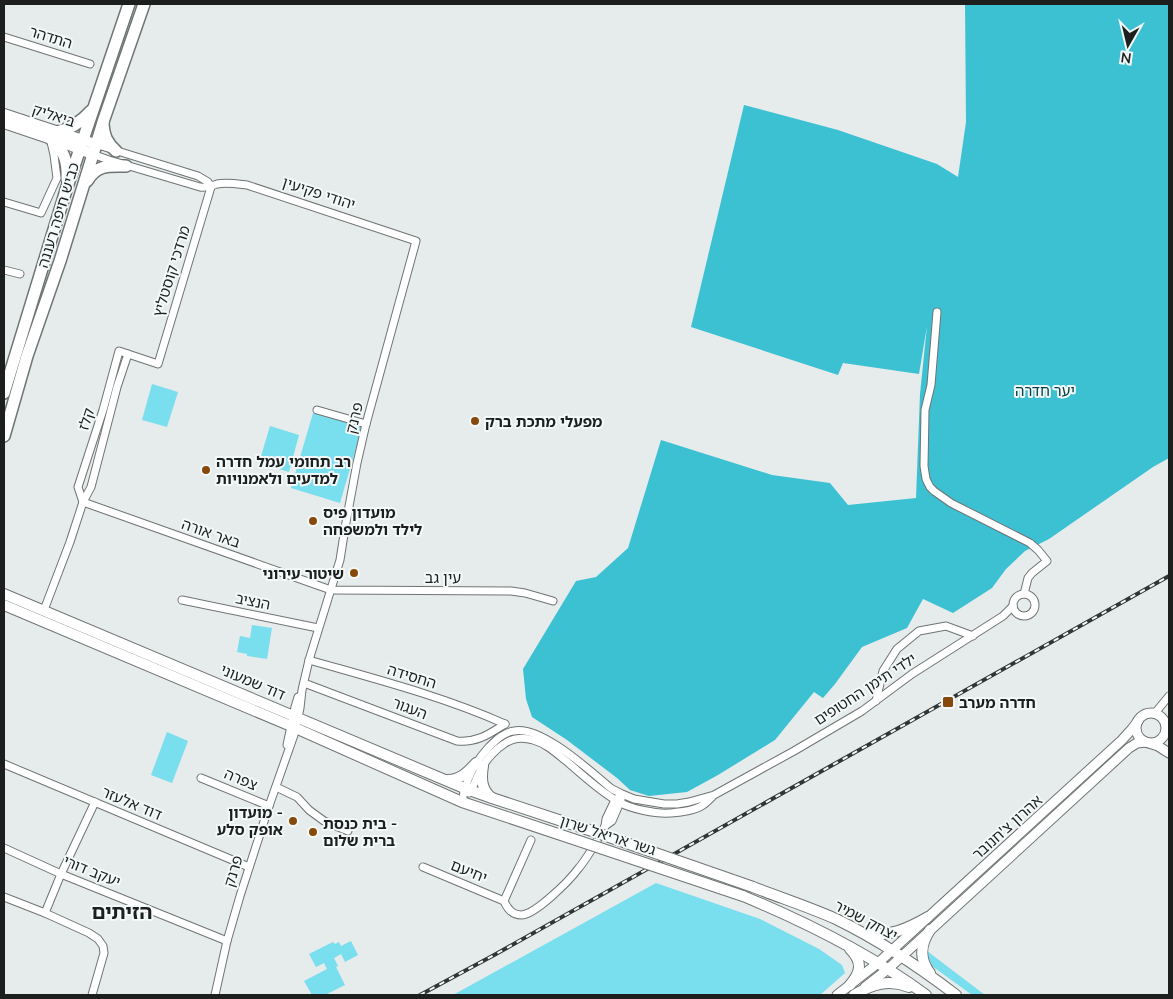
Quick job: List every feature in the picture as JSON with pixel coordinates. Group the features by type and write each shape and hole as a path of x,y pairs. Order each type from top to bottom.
{"highway":[{"name":"כביש חיפה רעננה","path":"4,393 67,187 129,4"},
{"name":"כביש חיפה רעננה","path":"4,436 27,356 60,261 94,149 144,4"},
{"path":"67,187 67,164 54,135 79,122 94,108"},
{"path":"104,119 107,141 116,151"},
{"path":"82,191 90,176 99,168 126,166"}],"main road":[{"name":"ביאליק","path":"4,114 81,144"},
{"name":"ביאליק","path":"4,123 54,135"},
{"name":"יהודי פקיעין","path":"81,144 94,149"},
{"name":"דוד שמעוני","path":"4,594 492,798"},
{"name":"דוד שמעוני","path":"4,605 293,727 462,802"},
{"path":"444,779 452,780 460,777 479,764 485,791 492,798"},
{"name":"גשר אריאל שרון","path":"492,798 753,887"},
{"name":"גשר אריאל שרון","path":"462,802 743,896"},
{"name":"יצחק שמיר","path":"753,887 814,910 861,932 892,950 956,995"},
{"name":"יצחק שמיר","path":"743,896 803,922 844,943 878,962 924,994"},
{"path":"861,932 879,934 896,932 928,917"},
{"path":"930,930 922,945 922,956 927,969 934,978"},
{"path":"844,943 854,953 859,965 852,992"},
{"path":"852,992 874,985 890,983 906,986 924,994"}],"street":[{"name":"התדהר","path":"4,37 90,64"},
{"path":"4,202 41,213 57,178 54,135"},
{"name":"יהודי פקיעין","path":"94,149 116,151 198,176 208,182 211,187"},
{"name":"יהודי פקיעין","path":"94,149 126,166 195,186 205,188 217,184 247,185 416,241"},
{"name":"מרדכי קוסטליץ","path":"128,354 158,364 211,187"},
{"name":"פרנק","path":"215,995 227,941 249,867 286,758 309,660 340,560 344,528 366,424 416,241"},
{"path":"4,270 20,274"},
{"path":"937,312 931,385 925,410 924,466 926,479 930,487 951,503 1030,543 1038,550 1047,561 1028,578 1024,594"},
{"name":"קלז","path":"44,610 70,542 82,502 91,487 117,387 128,354 119,352 103,410 78,487 82,502"},
{"path":"317,410 366,424"},
{"name":"באר אורה","path":"82,502 331,590"},
{"name":"עין גב","path":"331,590 511,591 553,601"},
{"path":"1024,594 1028,594 1033,599 1035,606 1030,614 1022,616 1017,613 1013,606 1017,596 1024,594"},
{"name":"הנציב","path":"182,600 318,628"},
{"name":"ילדי תימן החטופים","path":"462,802 487,749 504,734 515,730 535,733 557,745 612,789 642,801 677,804 714,795 862,711 912,674 1002,616 1013,606"},
{"name":"ילדי תימן החטופים","path":"1002,616 1017,613"},
{"path":"876,701 883,671 897,648 919,631 946,626 973,636"},
{"name":"החסידה","path":"309,660 405,688 483,714 505,724"},
{"name":"העגור","path":"303,687 457,741 467,742 479,738 505,724"},
{"path":"1155,714 1169,696"},
{"path":"1169,742 1166,736 1166,724 1163,719 1155,714 1144,714 1136,726 1136,732 1139,737 1169,753"},
{"name":"אהרון צ'חנובר","path":"852,992 878,962 1122,740 1138,721"},
{"path":"1147,742 1155,743 1160,740 1166,730"},
{"name":"ילדי תימן החטופים","path":"479,764 499,748 512,740 520,738 533,740 549,747 618,801 630,806 666,813 679,812 692,810 703,805 714,795"},
{"name":"אהרון צ'חנובר","path":"852,992 888,969 1129,748 1135,744 1147,742"},
{"name":"דוד אלעזר","path":"4,764 249,867"},
{"name":"צפרה","path":"201,778 269,806"},
{"path":"276,787 297,797 309,810 324,821 348,831"},
{"path":"618,801 622,794"},
{"name":"יחיעם","path":"423,867 504,901 514,913 523,915 529,913 557,892 578,869 606,826 606,819 618,801"},
{"path":"45,913 95,802"},
{"path":"504,901 531,840"},
{"name":"יעקב דורי","path":"4,848 61,874 227,941"},
{"path":"4,897 45,913 98,939 104,953 92,995"},
{"path":"837,995 852,992"}],"shaded area":[{"path":"152,384 178,392 167,427 142,420"},
{"path":"313,413 362,427 340,503 291,488"},
{"path":"270,426 299,435 289,472 259,463"},
{"path":"252,625 272,628 267,659 247,656 247,654 237,652 240,636 250,638"},
{"path":"167,732 188,741 172,783 151,775"},
{"path":"656,883 760,919 819,949 842,965 845,973 820,995 453,995"},
{"path":"351,941 358,955 345,962 341,954 334,958 338,966 336,967 345,985 325,995 312,995 304,981 327,969 324,963 316,967 309,954 333,942 335,944 339,942 341,946"},
{"path":"925,949 985,995 972,995 932,966"}],"green space":[{"name":"יער חדרה","path":"965,4 1169,4 1169,458 1049,539 1025,551 1006,569 992,588 953,613 923,599 907,628 862,647 823,698 814,692 775,740 687,792 649,796 630,790 567,740 532,717 526,699 523,669 576,581 596,577 628,548 661,440 772,475 830,483 848,505 916,498 920,394 927,326 919,374 843,363 838,375 691,327 744,105 838,130 937,164 958,177 966,122"}],"railway":[{"path":"420,995 1169,576"}],"place":[{"name":"מפעלי מתכת ברק","path":"475,421"},
{"name":"רב תחומי עמל חדרה למדעים ולאמנויות","path":"206,470"},
{"name":"מועדון פיס לילד ולמשפחה","path":"313,521"},
{"name":"שיטור עירוני","path":"354,573"},
{"name":"חדרה מערב","path":"948,702"},
{"name":"מועדון - אופק סלע","path":"293,821"},
{"name":"בית כנסת - ברית שלום","path":"313,832"}],"district":[{"name":"הזיתים","path":"122,911"}]}
